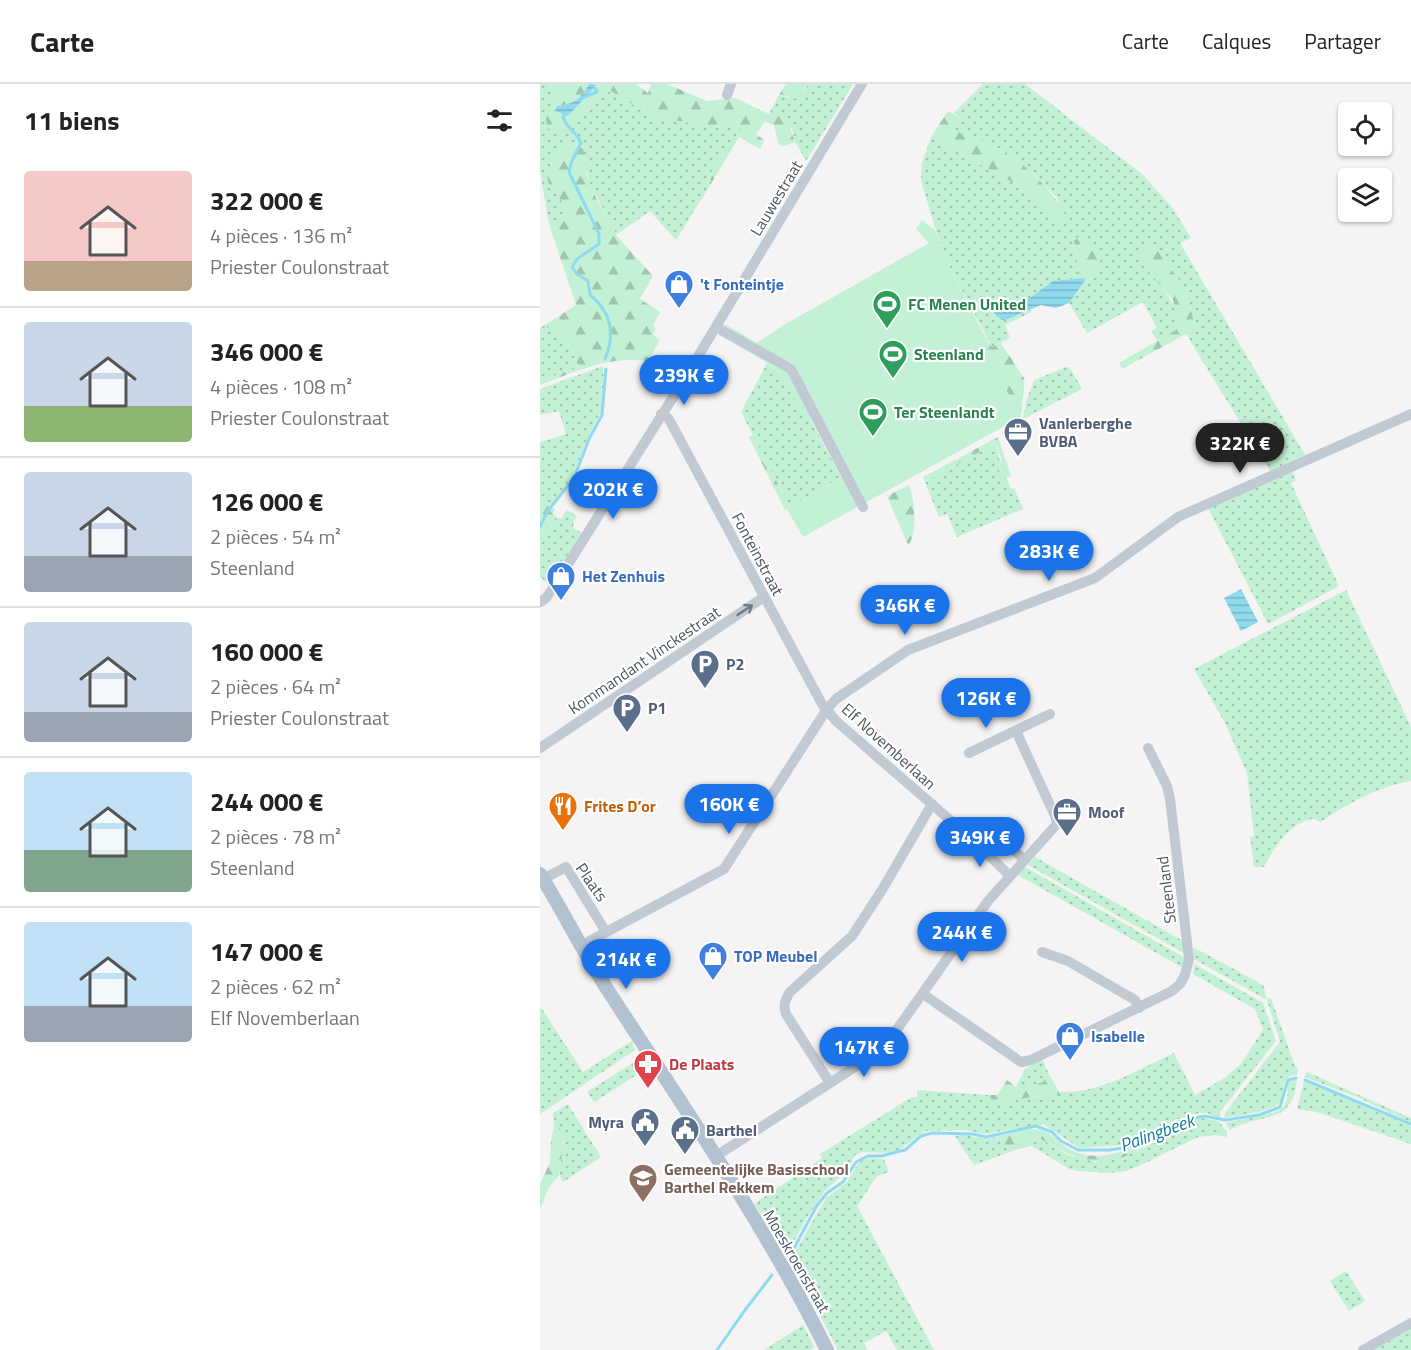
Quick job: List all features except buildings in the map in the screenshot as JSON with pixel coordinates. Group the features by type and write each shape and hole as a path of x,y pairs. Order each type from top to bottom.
{"main road":[{"name":"Plaats","path":"542,876 582,945"},
{"name":"Moeskroenstraat","path":"582,945 607,990 716,1156 786,1271 827,1350"}],"street":[{"path":"727,95 731,84"},
{"name":"Lauwestraat","path":"540,602 554,588 716,327 862,84"},
{"path":"716,327 791,369 863,507"},
{"name":"Fonteinstraat","path":"662,414 671,423 815,692 827,709"},
{"path":"582,945 724,868 827,709 836,699 908,650 1095,578 1178,517 1411,414"},
{"name":"Kommandant Vinckestraat","path":"540,748 764,597"},
{"name":"Elf Novemberlaan","path":"827,709 836,722 973,840"},
{"path":"969,753 1050,714"},
{"path":"716,1156 883,1049 988,901 1057,824 1016,731"},
{"name":"Steenland","path":"923,994 1021,1062 1031,1060 1139,1008 1172,991 1180,984 1189,959 1170,799 1167,786 1148,748"},
{"name":"Elf Novemberlaan","path":"830,1083 786,1014 784,1007 786,999 790,992 852,936 882,890 932,804"},
{"path":"1010,876 973,840 984,830 990,830 1025,860"},
{"name":"Plaats","path":"542,876 566,867 606,932"},
{"path":"1042,952 1068,961 1135,1000 1139,1008"},
{"path":"1363,1350 1411,1323"}],"green space":[{"path":"540,84 549,84 557,106 555,111 568,128 592,99 611,91 653,117 725,128 742,128 708,177 712,182 676,240 650,211 616,235 610,219 589,182 582,146 562,146 551,163 549,185 561,197 566,211 563,220 549,224 540,171"},
{"path":"549,84 589,84 576,100 557,106"},
{"path":"595,84 636,84 648,93 651,84 667,84 707,101 735,98 769,114 776,112 786,116 795,142 784,146 779,145 774,125 765,122 756,134 764,140 760,149 739,137 712,182 708,177 741,128 725,128 653,117 611,91 604,92 593,99 567,131 555,132 547,128 546,117 549,109 568,116 594,88"},
{"path":"786,84 809,84 797,99 779,95"},
{"path":"809,84 853,84 806,161 795,142 792,128 769,114 779,95 789,98 803,93"},
{"path":"983,84 1025,84 1142,174 1172,207 1191,238 1180,243 1305,455 1270,471 1186,334 1195,325 1185,288 1154,246 1140,261 1159,283 1178,313 1180,321 1174,332 1157,340 1151,331 1157,328 1143,302 1087,333 1069,303 1086,279 1092,281 1074,241 1080,278 1053,281 1027,300 998,302 1008,319 1030,308 1032,312 1005,325 1010,338 992,347 943,254 921,181 922,163 931,137 1030,192 1063,225 1057,198 1034,174 1000,149 952,130 960,118 954,113"},
{"path":"948,111 960,118 953,130 995,147 1031,172 1056,200 1069,221 1063,225 1030,192 931,137"},
{"path":"575,145 585,149 586,174 597,200 614,226 616,235 653,276 640,299 660,312 653,326 656,329 653,335 660,340 648,361 605,363 540,385 540,381 579,367 566,339 557,336 545,325 576,305 549,224 563,220 566,210 548,181 551,165 562,146"},
{"name":"Steenland","path":"922,220 935,230 943,254 987,340 972,349 978,360 987,355 1021,417 803,537 787,509 841,477 811,419 807,421 781,374 769,364 719,335 725,324 757,343 782,326 929,243 916,229"},
{"path":"1079,237 1101,259 1092,281 1080,278 1074,241"},
{"path":"1149,245 1154,246 1185,288 1195,325 1186,334 1122,369 1119,363 1176,330 1179,325 1173,300 1140,261 1142,251"},
{"path":"545,325 557,336 566,339 579,367 540,381 540,328"},
{"path":"987,340 992,347 1001,343 1024,378 1021,417 987,355 978,360 971,349"},
{"path":"767,363 781,374 807,420 810,419 841,477 790,507 741,412"},
{"path":"603,366 604,390 601,412 587,439 570,485 551,505 546,501 540,503 540,442 566,434 559,411 540,415 540,389"},
{"path":"1066,367 1070,368 1082,389 1023,419 1034,380"},
{"path":"753,435 790,507 785,510 749,437"},
{"path":"998,437 1011,476 1003,478 999,472 1001,458 996,443 925,482 923,477"},
{"path":"996,443 1003,477 1007,478 1011,489 1014,488 1023,509 957,537 947,514 939,517 925,482"},
{"path":"1292,471 1296,481 1291,483 1339,586 1268,624 1208,508"},
{"path":"909,485 914,506 914,532 909,544 887,496"},
{"path":"546,501 555,510 553,513 556,517 540,545 540,503"},
{"path":"567,510 577,516 573,528 582,533 549,584 540,577 540,545 556,517 561,519"},
{"path":"1346,590 1411,727 1411,781 1375,792 1320,822 1314,819 1298,824 1278,844 1264,867 1254,867 1250,837 1254,836 1247,773 1225,723 1194,669"},
{"path":"1035,857 1183,941 1184,953 1028,865"},
{"path":"1025,867 1185,958 1183,968 1018,875"},
{"path":"1193,947 1263,985 1267,999 1271,998 1295,1066 1298,1068 1297,1075 1291,1076 1285,1082 1282,1099 1274,1106 1261,1111 1224,1118 1225,1113 1280,1042 1267,1000 1194,959"},
{"path":"1194,964 1263,1003 1276,1041 1220,1112 1220,1120 1207,1113 1199,1113 1172,1121 1125,1145 1079,1148 1043,1124 985,1134 965,1130 925,1131 899,1150 886,1153 862,1152 855,1155 847,1171 825,1191 788,1252 754,1204 822,1158 820,1154 912,1097 917,1097 917,1090 990,1095 992,1105 1030,1097 1059,1095 1059,1092 1074,1092 1104,1085 1174,1053 1195,1095 1226,1077 1241,1064 1263,1030 1255,1009 1193,974"},
{"path":"540,1006 583,1072 632,1041 635,1050 540,1114"},
{"path":"1042,1059 1048,1072 1043,1082 1020,1090 1016,1087 1025,1069"},
{"path":"634,1062 641,1072 594,1102 587,1092"},
{"path":"1048,1072 1059,1095 1030,1097 992,1106 990,1095 997,1095 1007,1080 1020,1090 1043,1082"},
{"path":"1307,1072 1411,1118 1411,1123 1359,1098 1305,1077"},
{"path":"1297,1079 1289,1105 1282,1112 1230,1130 1226,1123 1266,1115 1284,1106 1288,1094 1288,1082"},
{"path":"1304,1081 1411,1126 1411,1144 1317,1112 1297,1109"},
{"path":"568,1104 601,1157 563,1182 560,1176 562,1134 559,1127 554,1127 553,1113"},
{"path":"1202,1118 1218,1121 1227,1132 1227,1137 1216,1135 1198,1137 1126,1171 1111,1173 1069,1169 1032,1146 1035,1138 1039,1138 1070,1156 1097,1162 1135,1152 1183,1127 1182,1122"},
{"path":"1182,1122 1183,1127 1124,1157 1099,1162 1075,1157 1039,1138 1035,1138 1032,1146 1015,1150 1005,1145 1000,1136 1023,1130 1041,1130 1073,1151 1101,1156 1129,1149"},
{"path":"554,1127 559,1127 562,1132 563,1148 559,1176 549,1187 540,1210 540,1185 550,1162"},
{"path":"965,1135 987,1139 1000,1136 1005,1145 1015,1150 974,1165 955,1136"},
{"path":"884,1159 889,1172 877,1176 857,1206 934,1350 897,1350 886,1331 864,1343 867,1350 838,1350 791,1259 826,1198 847,1182 862,1160"},
{"path":"1346,1271 1365,1301 1349,1311 1330,1281"},
{"path":"803,1325 815,1348 810,1350 764,1350"},
{"path":"1411,1326 1411,1350 1373,1350"}],"water":[{"path":"589,84 595,84 594,88 568,116 555,111 557,106 576,100"},
{"path":"1086,279 1069,303 1056,308 1041,305 1002,320 996,316 991,306 996,302 1027,300 1053,281"},
{"path":"1241,589 1258,622 1241,631 1224,598"}],"waterway":[{"name":"Palingbeek","path":"582,98 597,92 593,84"},
{"name":"Palingbeek","path":"566,113 563,117 581,143 569,172 599,234 599,244 577,259 572,267 577,274 588,281 590,295 603,309 610,324 610,340 605,359"},
{"path":"540,527 547,512 574,478 589,439 602,415 606,369"},
{"name":"Palingbeek","path":"792,1252 816,1207 827,1193 843,1182 856,1162 868,1156 881,1156 905,1150 921,1136 932,1133 973,1134 986,1137 1036,1126 1052,1132 1061,1141 1078,1150 1110,1150 1128,1147 1177,1122 1204,1116 1225,1120 1259,1115 1280,1107 1288,1080 1296,1078"},
{"path":"1305,1080 1411,1124"},
{"name":"Palingbeek","path":"717,1350 772,1275"}],"place":[{"name":"'t Fonteintje","path":"679,310"},
{"name":"FC Menen United","path":"887,330"},
{"name":"Steenland","path":"893,380"},
{"name":"Ter Steenlandt","path":"873,438"},
{"name":"Vanlerberghe BVBA","path":"1018,458"},
{"name":"Het Zenhuis","path":"561,602"},
{"name":"P2","path":"705,690"},
{"name":"P1","path":"627,734"},
{"name":"Frites D’or","path":"563,832"},
{"name":"Moof","path":"1067,838"},
{"name":"TOP Meubel","path":"713,982"},
{"name":"Isabelle","path":"1070,1062"},
{"name":"De Plaats","path":"648,1090"},
{"name":"Myra","path":"645,1148"},
{"name":"Barthel","path":"685,1156"},
{"name":"Gemeentelijke Basisschool Barthel Rekkem","path":"643,1204"}]}
